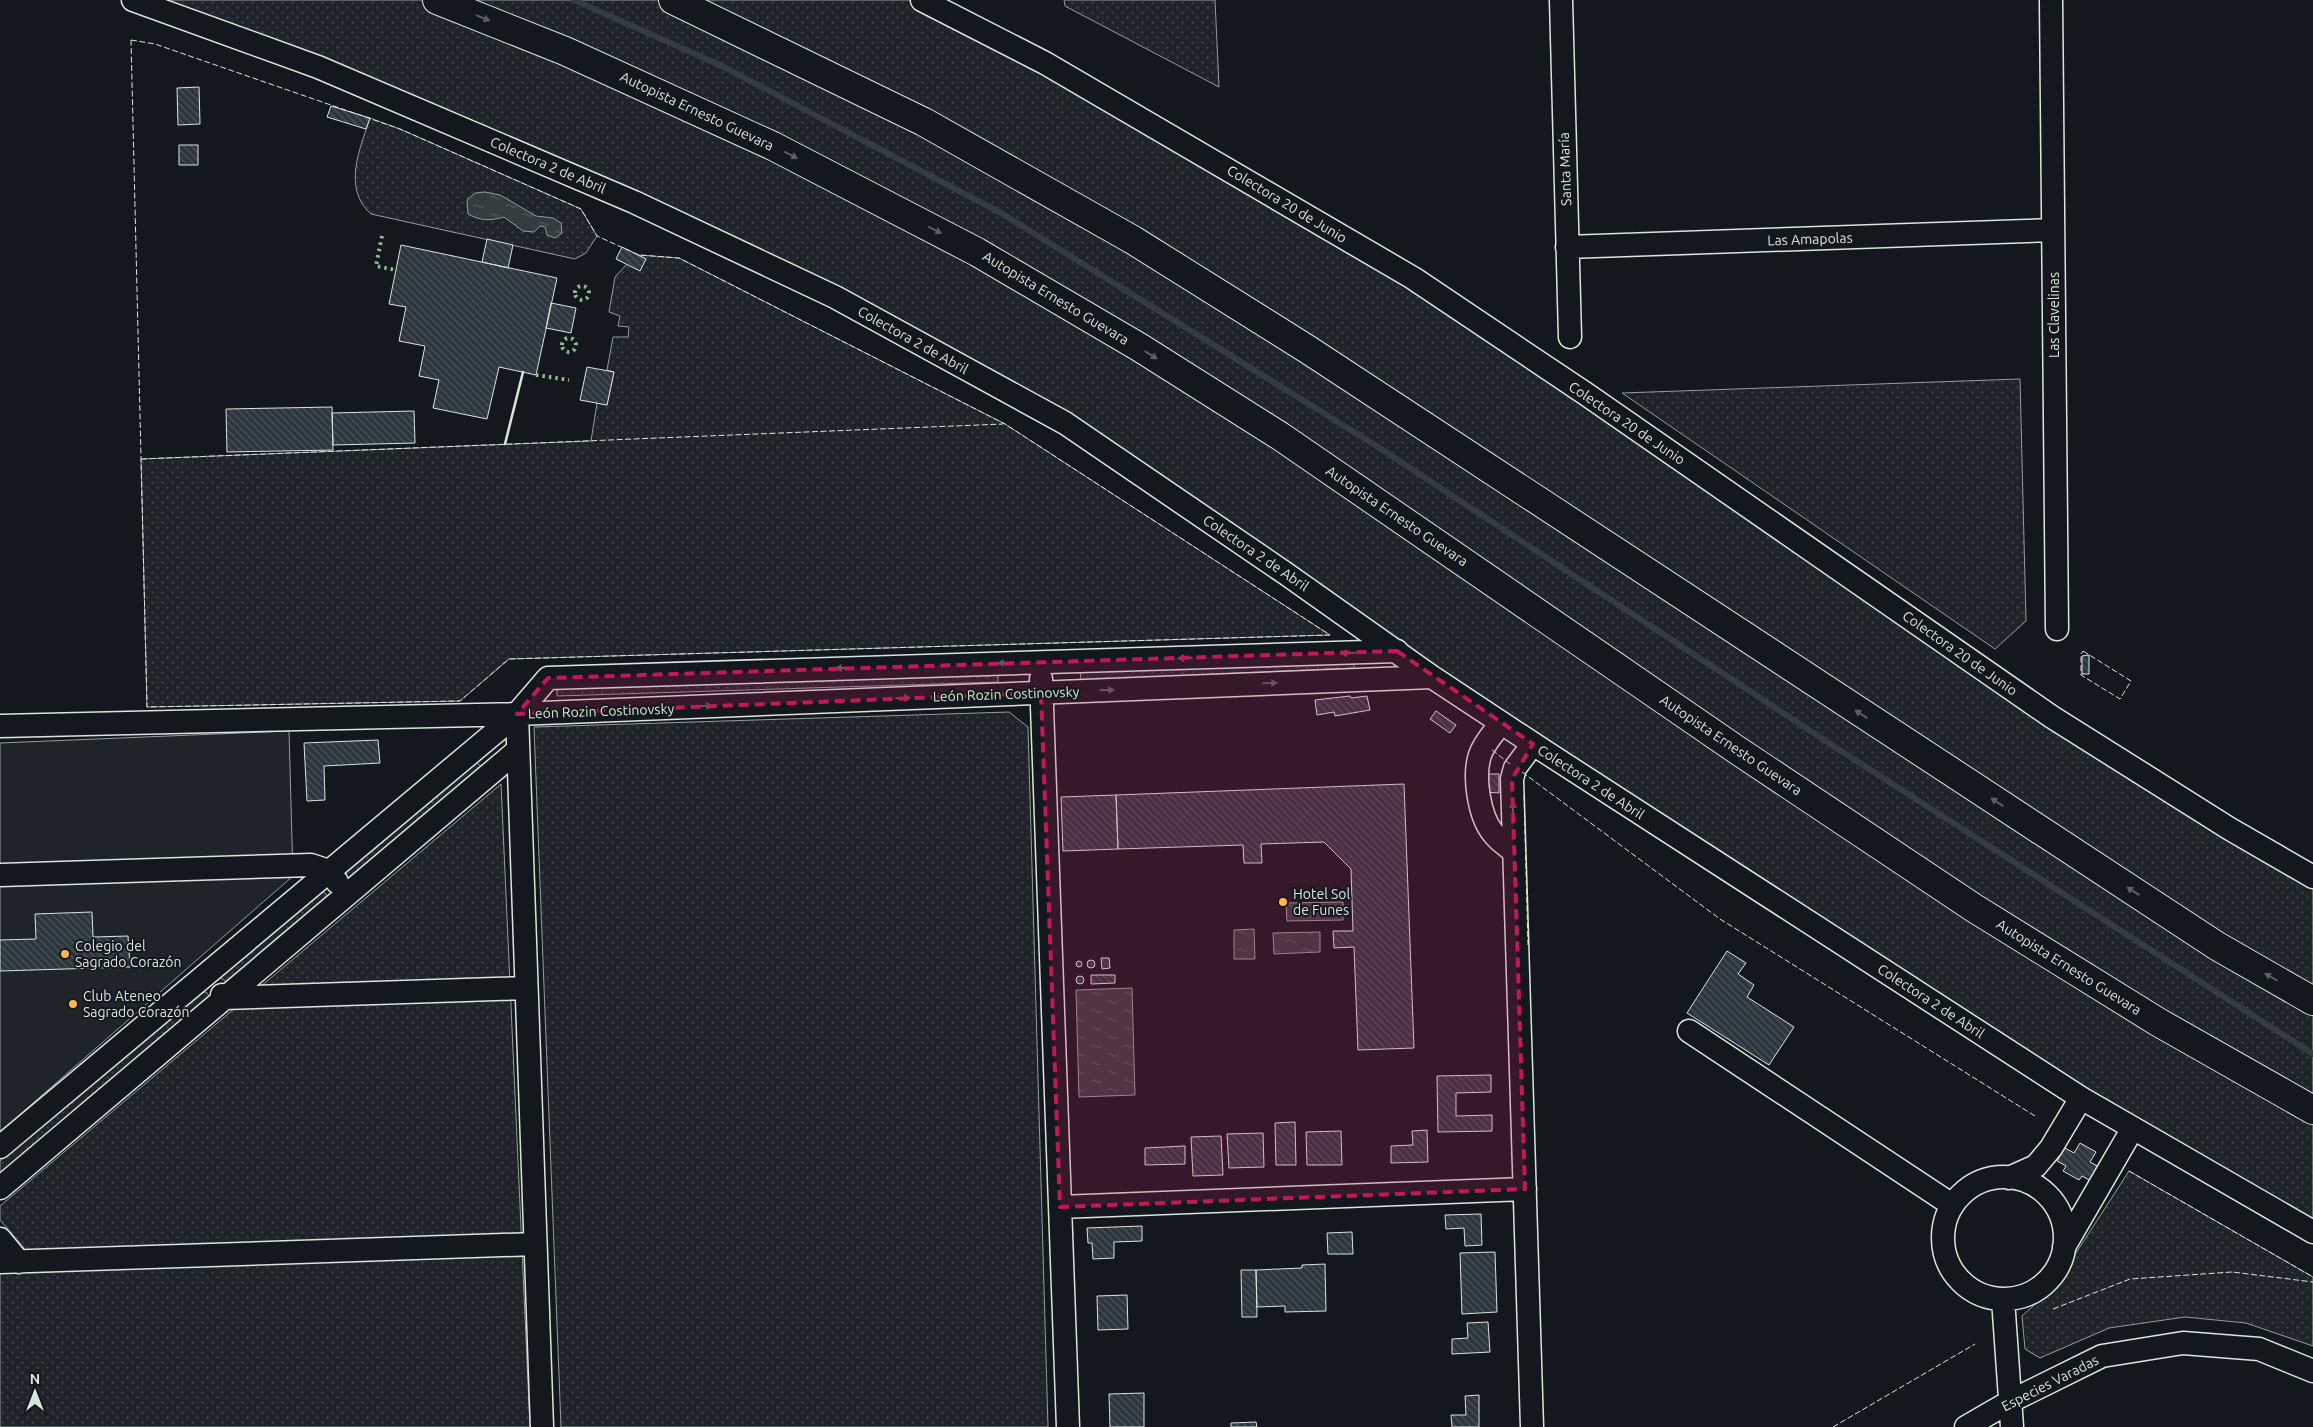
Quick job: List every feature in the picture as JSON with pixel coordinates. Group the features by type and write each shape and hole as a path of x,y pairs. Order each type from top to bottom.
{"highway":[{"name":"Autopista Ernesto Guevara","path":"437,0 565,51 773,146 977,252 1139,347 1280,436 1737,750 1974,908 2158,1022 2313,1110"},
{"path":"673,0 924,122 1133,240 1307,349 2217,946 2313,1001"}],"street":[{"name":"Colectora 2 de Abril","path":"133,0 327,71 634,202 835,297 1064,424 1285,572 1432,676 1533,744 2081,1098 2313,1232"},
{"name":"Colectora 20 de Junio","path":"922,0 1045,63 1413,278 1586,394 2052,716 2230,829 2313,877"},
{"name":"Santa María","path":"1561,0 1570,337"},
{"name":"Las Clavelinas","path":"2051,0 2057,629"},
{"name":"Las Amapolas","path":"1567,247 2053,230"},
{"name":"León Rozin Costinovsky","path":"517,714 548,678 1396,651"},
{"path":"1040,662 1068,1427"},
{"name":"León Rozin Costinovsky","path":"517,714 1432,676"},
{"path":"0,726 517,714"},
{"path":"517,714 542,1427"},
{"path":"0,1147 517,714"},
{"path":"1501,723 1480,756 1478,769 1480,810 1492,833 1513,851"},
{"path":"1532,1427 1513,851 1513,773 1533,744"},
{"path":"0,1188 518,750"},
{"path":"0,875 312,865 329,871 347,895"},
{"path":"207,973 224,998"},
{"path":"224,998 526,988"},
{"path":"1688,1031 1952,1206"},
{"path":"2009,1178 2036,1166 2051,1148 2081,1098"},
{"path":"2064,1247 2064,1227 2057,1208 2045,1193 2028,1182 2009,1178 1992,1179 1976,1184 1963,1193 1952,1206 1944,1222 1942,1241 1946,1259 1955,1275 1968,1288 1985,1297 2003,1299 2025,1296 2044,1285 2058,1267 2064,1247 2133,1128"},
{"path":"1060,1207 1525,1189"},
{"path":"0,1239 10,1262 535,1244"},
{"path":"2003,1299 2012,1427"},
{"name":"Especies Varadas","path":"1966,1427 2011,1401 2102,1356 2183,1343 2259,1349 2313,1371"}],"highlighted area":[{"path":"1397,651 1533,744 1512,779 1525,1189 1060,1207 1041,693 517,714 548,678"}],"shaded area":[{"path":"133,0 922,0 1211,159 2313,877 2313,1232 2081,1098 1065,423 835,297"},
{"path":"1064,0 1215,0 1219,87 1065,6"},
{"path":"370,118 400,129 581,209 597,236 586,253 575,259 371,214 362,204 355,180 358,155"},
{"path":"639,255 679,258 1005,424 1330,635 509,659 460,701 147,707 141,459 591,441 597,403 607,405 614,372 607,370 613,337 628,337 629,327 618,326 620,316 609,312 615,277 627,264 640,270 646,259"},
{"path":"2020,379 2026,621 1995,649 1622,393"},
{"path":"1354,660 1354,668 1081,680 1080,671"},
{"path":"998,673 998,682 557,696 557,688"},
{"path":"1009,712 1028,727 1048,1427 561,1427 534,727"},
{"name":"Club Ateneo Sagrado Corazón","path":"289,731 293,876 0,1132 0,743"},
{"path":"475,760 483,769 349,879 346,877 347,869"},
{"path":"501,784 530,1427 0,1427 0,1273 30,1271 24,1248 0,1220 0,1206"},
{"path":"322,890 329,898 227,982 221,978 223,972"},
{"path":"199,992 206,992 209,996 209,1002 0,1173 0,1161"},
{"path":"2129,1171 2313,1277 2313,1346 2246,1323 2185,1317 2109,1328 2040,1358 2025,1349 2022,1316 2054,1287"}],"water":[{"path":"485,192 500,195 536,216 553,218 561,223 562,233 555,238 547,235 545,227 540,226 534,232 523,231 504,217 486,220 468,214 467,200 475,193"},
{"path":"1343,902 1343,920 1287,921 1286,903"},
{"path":"1254,929 1255,959 1234,959 1234,930"},
{"path":"1320,932 1320,952 1274,954 1273,933"},
{"path":"1132,988 1135,1095 1079,1097 1076,990"}],"building":[{"path":"199,87 200,124 178,125 177,88"},
{"path":"331,106 370,118 366,129 327,117"},
{"path":"179,145 198,145 198,165 179,165"},
{"path":"487,239 513,245 508,268 482,262"},
{"path":"401,245 557,278 536,375 499,367 487,419 433,408 439,380 419,376 425,346 399,341 406,307 389,304"},
{"path":"622,247 646,259 640,271 616,259"},
{"path":"551,303 576,308 571,333 546,328"},
{"path":"587,367 614,372 607,405 580,400"},
{"path":"332,407 333,450 227,452 226,409"},
{"path":"414,411 415,443 333,445 332,413"},
{"path":"2089,655 2089,674 2082,674 2082,656"},
{"path":"1350,696 1351,698 1367,696 1370,710 1335,716 1334,712 1317,715 1315,700"},
{"path":"1436,711 1456,725 1450,733 1430,719"},
{"path":"378,740 380,763 324,766 325,800 307,801 304,743"},
{"path":"1485,774 1499,774 1499,793 1484,792"},
{"path":"1404,784 1414,1048 1358,1050 1354,947 1334,948 1333,931 1353,931 1351,869 1324,842 1261,844 1262,863 1244,863 1243,845 1118,849 1116,795"},
{"path":"1116,795 1118,849 1063,851 1061,797"},
{"name":"Colegio del Sagrado Corazón","path":"92,912 93,937 128,936 130,967 0,971 0,940 36,939 35,914"},
{"path":"1727,951 1746,963 1738,974 1754,985 1747,997 1794,1027 1769,1065 1687,1013"},
{"path":"1101,958 1109,958 1110,968 1102,969"},
{"path":"1091,960 1095,964 1091,968 1087,964"},
{"path":"1079,961 1082,964 1079,967 1076,964"},
{"path":"1091,975 1115,975 1115,983 1091,984"},
{"path":"1080,976 1084,980 1080,984 1076,980"},
{"path":"1491,1075 1491,1092 1456,1093 1456,1116 1492,1115 1492,1131 1438,1132 1437,1076"},
{"path":"1295,1122 1296,1165 1276,1165 1275,1123"},
{"path":"1427,1130 1428,1162 1391,1163 1391,1146 1413,1145 1412,1131"},
{"path":"1341,1131 1342,1165 1307,1165 1306,1132"},
{"path":"1263,1133 1264,1167 1229,1168 1227,1134"},
{"path":"1221,1136 1223,1175 1193,1176 1191,1137"},
{"path":"2080,1143 2096,1152 2090,1162 2099,1167 2091,1181 2082,1176 2079,1180 2063,1171 2066,1166 2057,1161 2065,1148 2074,1153"},
{"path":"1185,1146 1185,1164 1145,1165 1145,1148"},
{"path":"1481,1214 1482,1245 1465,1246 1464,1228 1446,1229 1445,1215"},
{"path":"1142,1226 1142,1241 1114,1242 1114,1258 1093,1259 1092,1243 1088,1243 1087,1228"},
{"path":"1352,1232 1353,1254 1328,1254 1327,1233"},
{"path":"1495,1252 1497,1312 1462,1314 1460,1253"},
{"path":"1325,1264 1326,1311 1285,1312 1285,1306 1257,1307 1256,1270 1302,1268 1302,1265"},
{"path":"1241,1270 1256,1270 1257,1317 1242,1317"},
{"path":"1127,1295 1128,1329 1098,1330 1097,1296"},
{"path":"1488,1322 1490,1352 1452,1354 1452,1339 1468,1338 1467,1323"},
{"path":"1144,1393 1144,1427 1110,1427 1109,1394"},
{"path":"1479,1395 1479,1427 1452,1427 1451,1415 1466,1415 1465,1396"},
{"path":"1256,1422 1257,1427 1231,1427 1231,1423"}],"waterway":[{"path":"574,0 722,66 1001,213 1375,445 1841,751 2313,1054"}],"hedge":[{"path":"382,236 376,266 396,270"},
{"path":"579,286 585,286 589,293 585,300 579,300 575,296 575,290 579,286"},
{"path":"566,338 572,338 576,345 572,352 566,352 562,348 562,342 566,338"},
{"path":"536,375 569,380"}],"fence":[{"path":"131,40 155,44 400,129 581,209 597,236 639,255 679,258 1005,424 1330,635 509,659 460,701 147,707 131,40"},
{"path":"141,459 1003,424"},
{"path":"2083,651 2131,681 2120,699 2081,675 2081,654 2083,651"},
{"path":"1492,750 1510,764"},
{"path":"1522,772 1720,919 2035,1116"},
{"path":"1524,795 1528,945"},
{"path":"2129,1171 2313,1277"},
{"path":"2053,1309 2130,1279 2232,1272 2313,1282"},
{"path":"1833,1427 1975,1344"}],"wall":[{"path":"505,444 523,372"}],"place":[{"name":"Hotel Sol de Funes","path":"1283,902"},
{"name":"Colegio del Sagrado Corazón","path":"65,954"},
{"name":"Club Ateneo Sagrado Corazón","path":"73,1004"}]}
